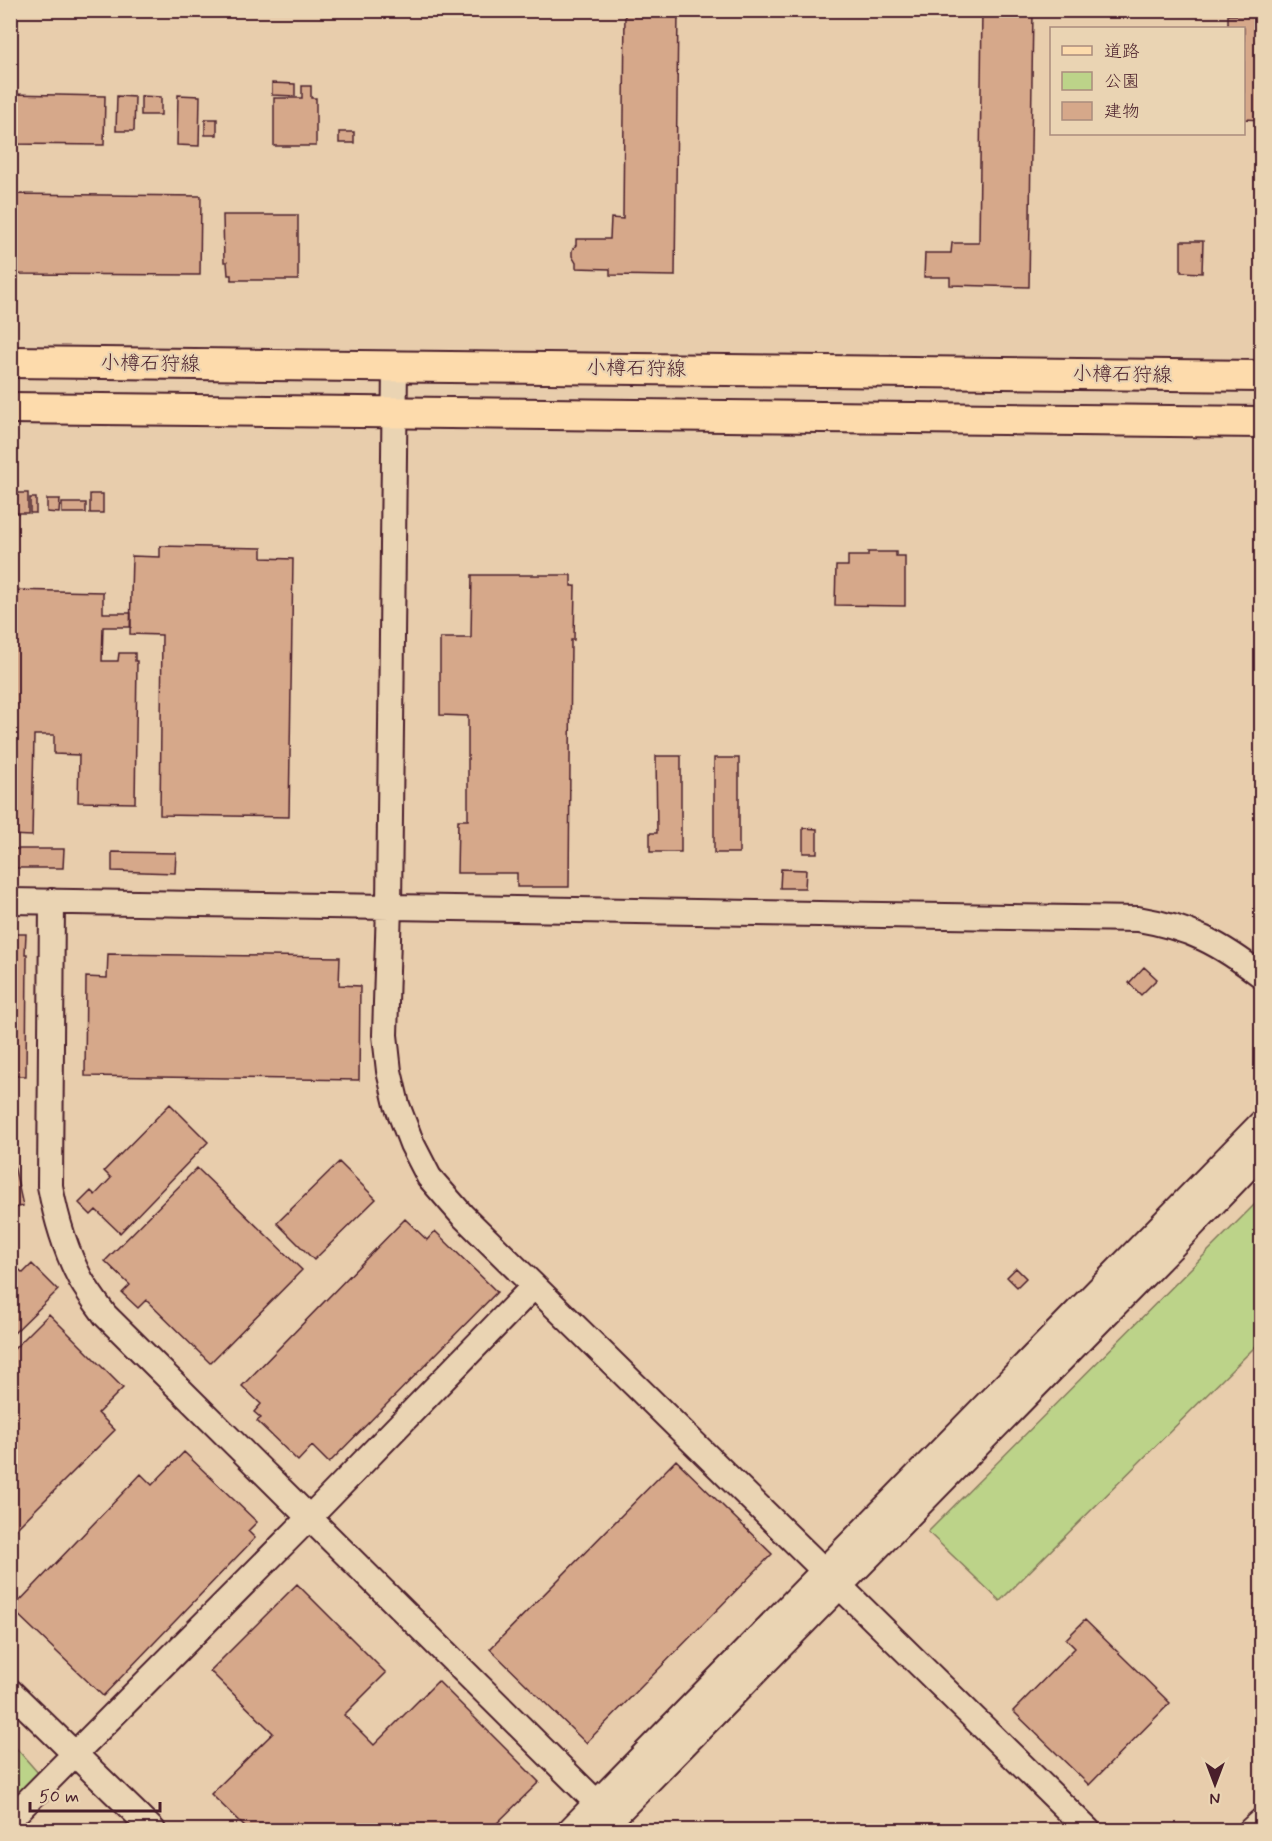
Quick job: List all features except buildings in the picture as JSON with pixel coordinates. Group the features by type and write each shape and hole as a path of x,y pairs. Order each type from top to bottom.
{"main road":[{"name":"小樽石狩線","path":"10,362 1262,376"},
{"path":"10,408 1262,422"}],"street":[{"path":"396,366 389,906 385,1035 389,1071 397,1105 412,1144 429,1177 462,1215 1088,1830"},
{"path":"10,901 1138,919 1168,924 1201,936 1234,955 1262,976"},
{"path":"52,902 50,1186 67,1249 81,1279 105,1315 309,1518 603,1817"},
{"path":"570,1830 603,1817 1262,1122"},
{"path":"832,1578 1262,1154"},
{"path":"10,1819 309,1518 534,1286"},
{"path":"10,1691 153,1830"},
{"path":"1251,1830 1262,1820"}],"green space":[{"path":"1261,1198 1261,1341 1000,1601 928,1532"},
{"path":"10,1741 39,1774 10,1809"}]}
